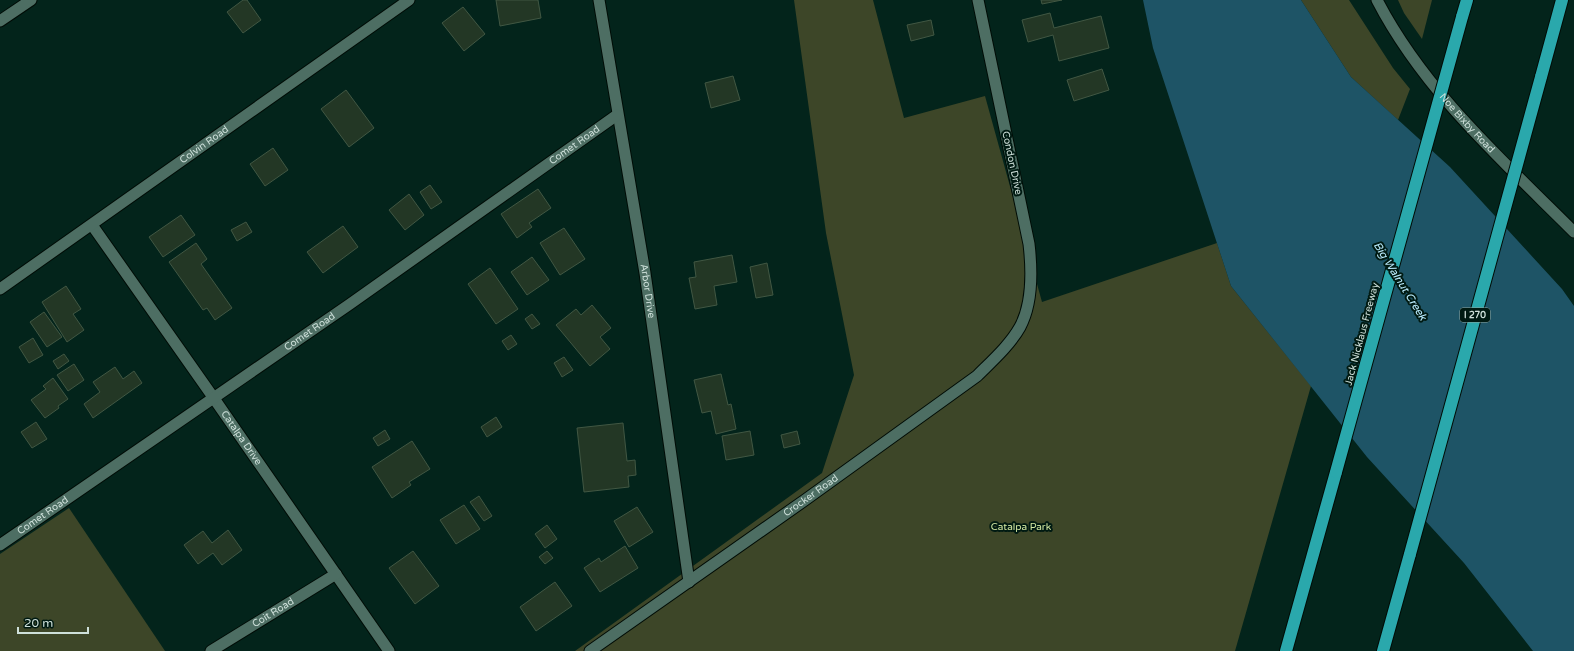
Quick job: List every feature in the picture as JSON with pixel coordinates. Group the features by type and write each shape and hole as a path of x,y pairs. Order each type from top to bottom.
{"highway":[{"name":"Jack Nicklaus Freeway","path":"1286,651 1467,0"},
{"name":"I 270","path":"1383,651 1562,0"}],"street":[{"path":"0,21 31,0"},
{"name":"Colvin Road","path":"0,289 409,0"},
{"name":"Arbor Drive","path":"599,0 617,115 645,273 689,582"},
{"name":"Condon Drive","path":"978,0 1032,264 1031,286 1027,306 1020,326"},
{"name":"Noe Bixby Road","path":"1377,0 1403,43 1456,112 1574,232"},
{"name":"Comet Road","path":"0,545 350,304 617,115"},
{"name":"Catalpa Drive","path":"92,225 214,397 389,651"},
{"name":"Crocker Road","path":"590,651 978,376 1000,352 1020,326"},
{"name":"Coit Road","path":"211,651 336,574"}],"green space":[{"name":"Catalpa Park","path":"794,0 873,0 904,118 985,96 1042,302 1217,243 1231,286 1311,386 1235,651 575,651 822,473 854,375 826,233"},
{"path":"1301,0 1349,0 1393,68 1410,89 1398,120 1351,77"},
{"path":"1398,0 1432,0 1422,39 1404,13"},
{"path":"69,508 165,651 0,651 0,554"}],"water":[{"name":"Big Walnut Creek","path":"1143,0 1301,0 1351,77 1450,167 1562,289 1574,306 1574,651 1533,651 1464,563 1367,457 1231,286 1153,48"}],"building":[{"path":"243,0 247,0 261,20 243,33 227,12"},
{"path":"496,0 538,0 541,18 500,26"},
{"path":"1041,0 1062,0 1042,4"},
{"path":"463,7 485,34 464,51 442,23"},
{"path":"1050,13 1054,28 1101,16 1109,48 1059,61 1053,35 1028,42 1022,20"},
{"path":"931,20 934,35 911,41 907,25"},
{"path":"1102,69 1109,90 1074,101 1067,80"},
{"path":"733,76 740,100 711,108 705,83"},
{"path":"346,90 374,128 349,147 321,109"},
{"path":"273,148 288,170 265,186 250,164"},
{"path":"430,185 442,202 431,209 420,192"},
{"path":"538,189 551,208 529,223 532,227 517,238 501,214"},
{"path":"409,194 424,215 405,230 389,210"},
{"path":"181,215 195,235 163,257 149,237"},
{"path":"246,222 252,232 237,241 231,230"},
{"path":"343,226 358,247 323,273 307,252"},
{"path":"564,228 585,259 560,275 540,243"},
{"path":"196,243 207,259 201,264 232,308 215,320 207,308 203,310 169,262"},
{"path":"732,255 737,282 714,286 717,305 695,309 689,278 696,277 694,262"},
{"path":"532,257 549,280 527,295 511,272"},
{"path":"767,263 773,295 756,298 750,267"},
{"path":"490,268 518,309 496,324 468,284"},
{"path":"66,286 81,309 73,314 84,330 67,342 42,302"},
{"path":"592,305 611,328 600,337 610,349 590,366 556,325 576,309 581,315"},
{"path":"44,312 62,337 47,347 30,322"},
{"path":"532,314 540,324 532,329 525,319"},
{"path":"511,335 517,344 508,350 502,341"},
{"path":"33,338 43,355 29,363 19,347"},
{"path":"64,354 69,361 58,369 53,361"},
{"path":"564,357 573,370 562,377 554,363"},
{"path":"74,364 84,380 68,391 57,375"},
{"path":"115,367 123,379 134,371 142,383 93,418 84,404 100,392 93,382"},
{"path":"721,374 728,405 731,404 736,429 716,434 711,411 702,413 694,380"},
{"path":"53,378 68,399 58,406 59,408 45,418 31,400 46,389 43,386"},
{"path":"496,417 502,427 487,437 481,427"},
{"path":"36,422 47,439 32,448 21,432"},
{"path":"623,423 627,461 635,460 636,475 628,476 629,487 584,492 577,428"},
{"path":"385,430 390,439 378,446 373,438"},
{"path":"750,431 754,455 726,460 722,436"},
{"path":"797,431 800,444 784,448 781,435"},
{"path":"412,441 430,469 409,482 411,485 392,498 372,467"},
{"path":"479,496 492,516 484,521 470,502"},
{"path":"464,505 480,529 456,544 440,520"},
{"path":"637,507 653,532 629,547 614,521"},
{"path":"547,525 557,539 545,548 535,534"},
{"path":"228,530 242,550 222,565 213,553 198,564 184,545 203,531 212,543"},
{"path":"625,546 638,568 600,592 584,568 599,558 601,562"},
{"path":"413,551 439,586 415,604 389,568"},
{"path":"547,551 553,558 545,564 539,557"},
{"path":"555,582 572,606 536,631 520,607"}]}
